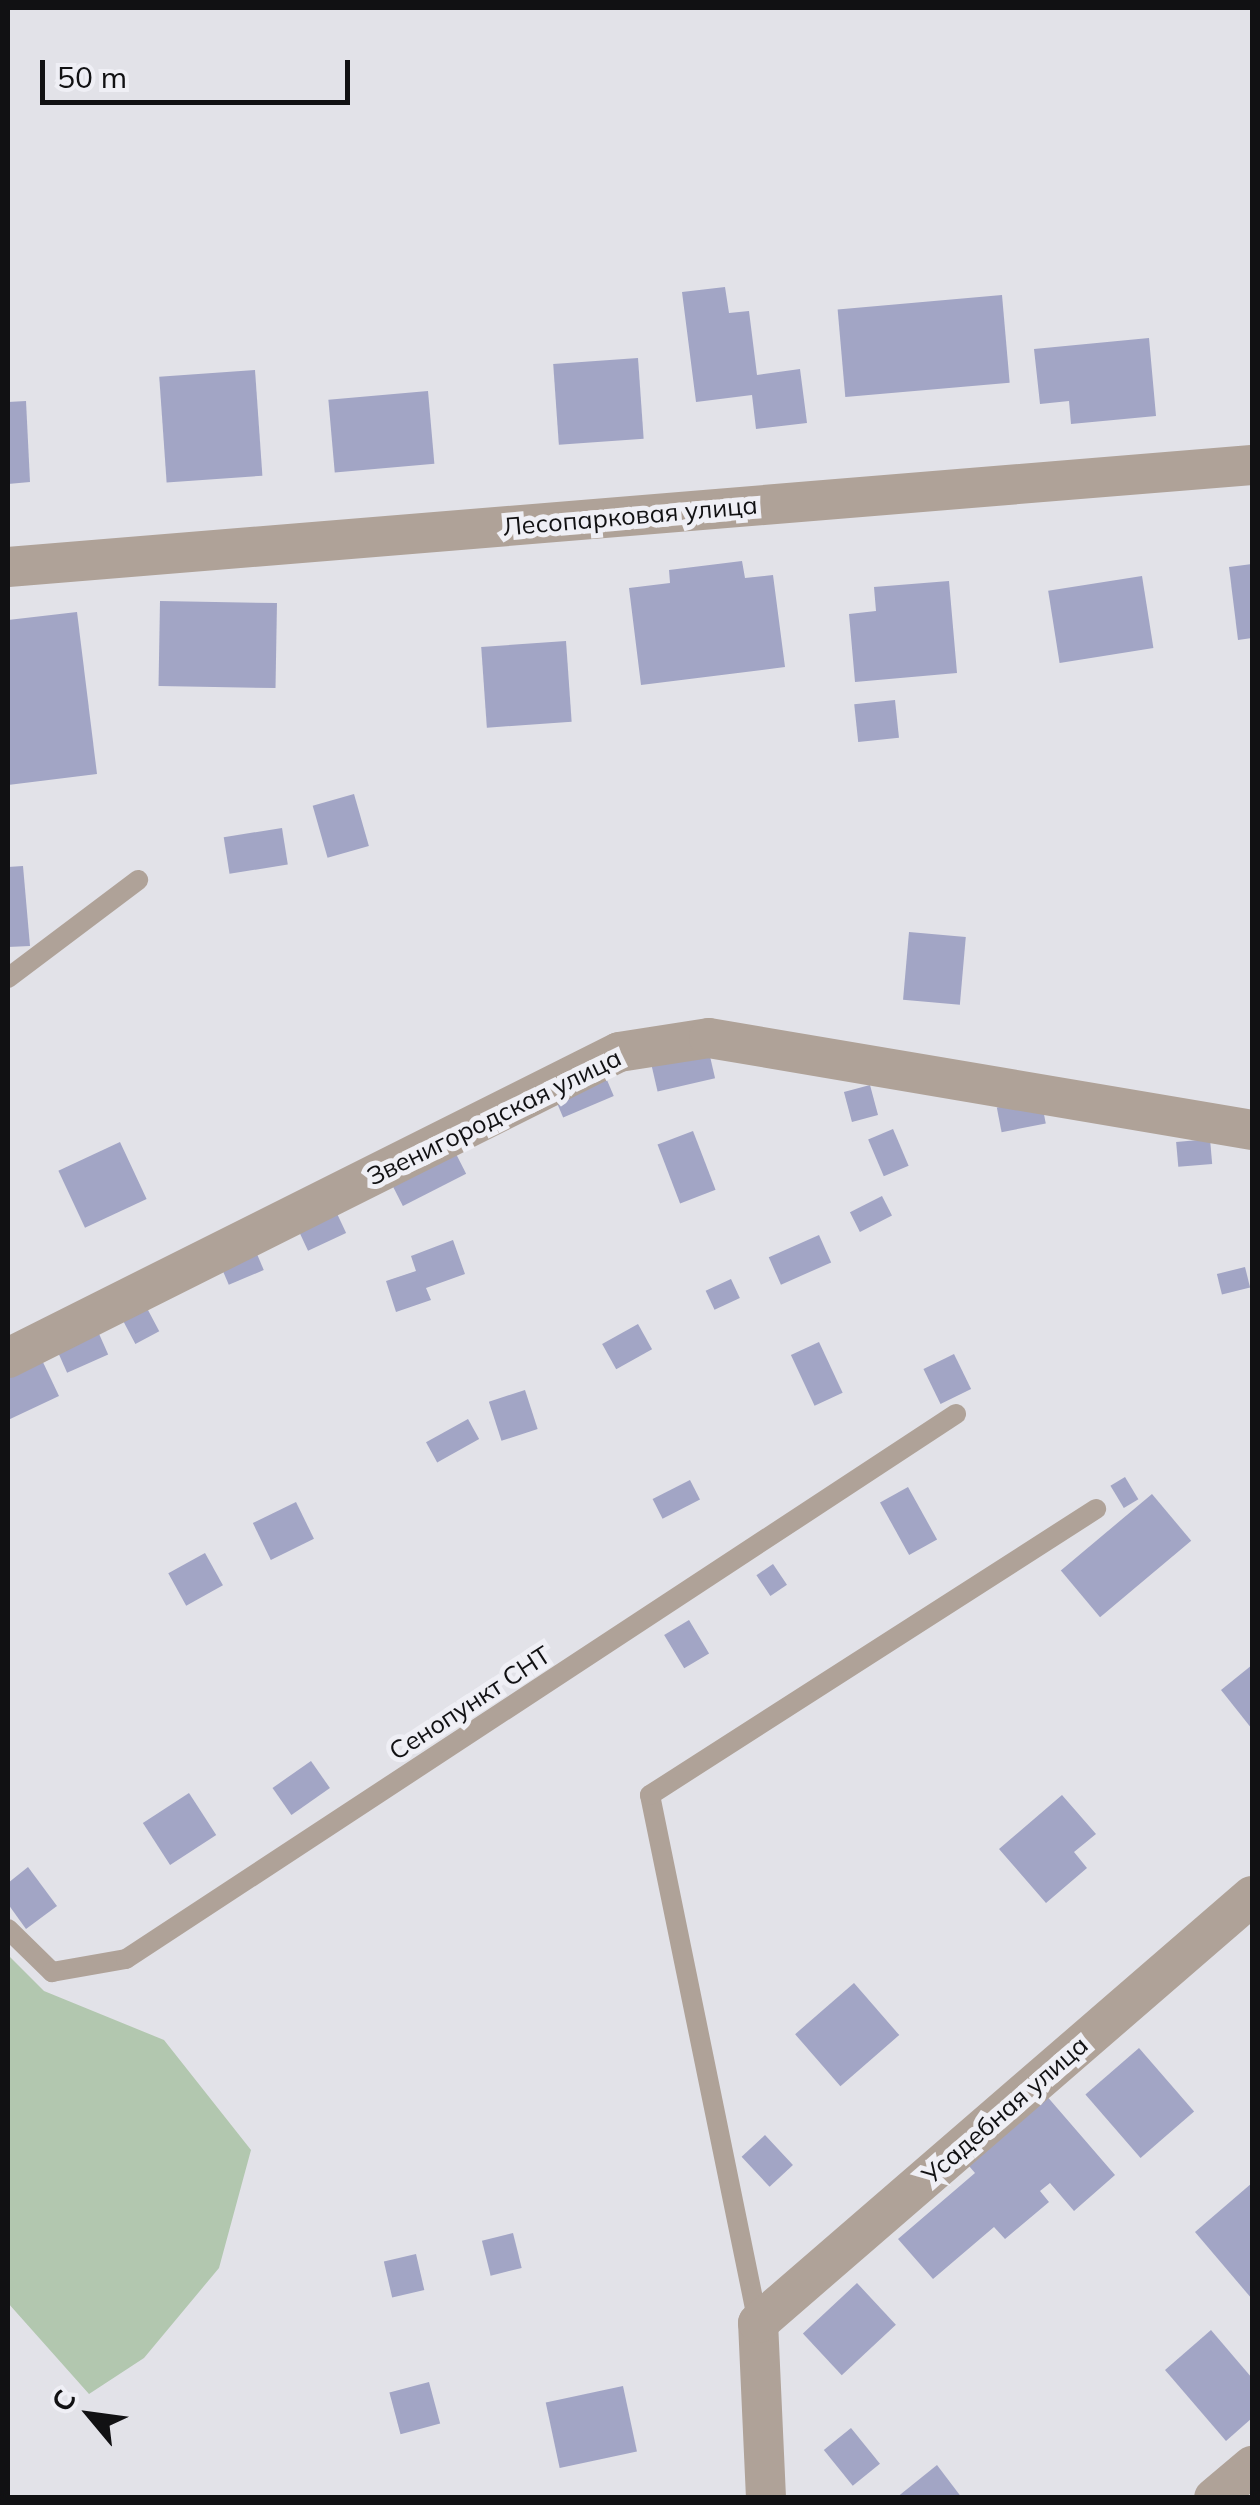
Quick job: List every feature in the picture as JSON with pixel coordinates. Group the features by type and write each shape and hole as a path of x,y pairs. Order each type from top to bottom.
{"street":[{"name":"Лесопарковая улица","path":"8,567 1252,465"},
{"name":"Звенигородская улица","path":"8,1358 619,1052 709,1038 1252,1130"},
{"name":"Усадебная улица","path":"758,2324 1252,1896"},
{"path":"758,2324 766,2498"},
{"path":"1214,2498 1252,2466"}],"lane":[{"path":"8,978 138,880"},
{"name":"Сенопункт СНТ","path":"8,1929 52,1972 126,1959 956,1414"},
{"path":"758,2324 650,1796 1096,1509"}],"green space":[{"path":"8,1955 44,1991 164,2040 251,2150 219,2268 144,2358 89,2394 8,2303"}],"building":[{"path":"725,287 729,313 749,311 757,375 800,369 807,423 756,429 752,395 696,402 682,292"},
{"path":"1002,295 1010,383 845,397 838,309"},
{"path":"1149,338 1156,416 1071,424 1069,401 1040,404 1034,349"},
{"path":"638,358 644,439 559,445 553,364"},
{"path":"255,370 262,476 167,482 159,377"},
{"path":"428,391 434,464 335,472 328,400"},
{"path":"26,401 30,482 8,484 8,402"},
{"path":"742,561 745,578 773,575 785,667 641,685 629,588 670,583 669,570"},
{"path":"1252,564 1252,638 1238,640 1229,567"},
{"path":"1142,576 1153,648 1060,663 1048,591"},
{"path":"949,581 957,673 855,682 849,614 876,611 874,587"},
{"path":"160,601 277,603 275,688 159,686"},
{"path":"77,612 97,774 8,785 8,620"},
{"path":"566,641 572,722 487,728 481,647"},
{"path":"895,700 899,738 858,742 854,704"},
{"path":"354,794 369,846 328,858 313,806"},
{"path":"282,828 288,865 230,874 224,837"},
{"path":"23,866 30,946 8,947 8,867"},
{"path":"909,932 966,937 960,1005 903,1000"},
{"path":"709,1052 715,1078 658,1092 652,1065"},
{"path":"604,1073 614,1096 563,1118 553,1094"},
{"path":"870,1085 878,1115 852,1122 844,1092"},
{"path":"1041,1099 1046,1124 1002,1132 997,1108"},
{"path":"893,1129 909,1166 884,1176 868,1140"},
{"path":"693,1131 716,1190 680,1203 658,1145"},
{"path":"1210,1139 1212,1164 1178,1167 1176,1142"},
{"path":"120,1142 147,1199 85,1228 58,1171"},
{"path":"453,1148 466,1174 403,1206 390,1180"},
{"path":"882,1196 892,1216 860,1232 850,1212"},
{"path":"333,1205 346,1233 308,1251 295,1223"},
{"path":"819,1235 831,1262 781,1285 769,1257"},
{"path":"453,1240 465,1274 426,1288 431,1300 396,1312 386,1281 416,1271 411,1256"},
{"path":"254,1247 264,1270 229,1285 219,1262"},
{"path":"1245,1267 1250,1287 1222,1294 1217,1274"},
{"path":"731,1279 740,1298 714,1310 706,1291"},
{"path":"140,1295 159,1331 135,1344 116,1308"},
{"path":"638,1324 652,1349 616,1369 602,1344"},
{"path":"96,1327 108,1354 67,1373 55,1345"},
{"path":"819,1342 843,1393 815,1406 791,1355"},
{"path":"954,1354 971,1389 941,1404 923,1369"},
{"path":"41,1358 59,1396 8,1420 8,1374"},
{"path":"525,1390 538,1429 502,1441 489,1402"},
{"path":"468,1419 479,1439 437,1462 426,1442"},
{"path":"1125,1477 1138,1499 1124,1508 1110,1486"},
{"path":"690,1480 700,1500 663,1519 653,1499"},
{"path":"908,1487 937,1539 909,1555 880,1503"},
{"path":"1152,1494 1191,1541 1100,1617 1061,1570"},
{"path":"296,1502 314,1539 271,1560 253,1523"},
{"path":"205,1553 223,1585 186,1606 168,1573"},
{"path":"773,1564 787,1585 770,1596 756,1575"},
{"path":"689,1620 709,1653 684,1668 664,1635"},
{"path":"1252,1665 1252,1729 1221,1690"},
{"path":"311,1761 330,1788 291,1815 272,1788"},
{"path":"189,1793 216,1835 170,1865 143,1823"},
{"path":"1062,1795 1096,1834 1074,1852 1087,1868 1046,1903 999,1849"},
{"path":"28,1867 57,1906 26,1929 8,1904 8,1883"},
{"path":"854,1983 899,2035 840,2086 795,2034"},
{"path":"1139,2048 1194,2111 1141,2158 1085,2095"},
{"path":"1045,2094 1115,2175 1074,2211 1050,2183 1040,2191 1049,2202 1005,2239 994,2227 933,2279 898,2239 975,2173 963,2159"},
{"path":"765,2135 793,2165 770,2187 742,2157"},
{"path":"1252,2183 1252,2299 1195,2232"},
{"path":"513,2233 522,2268 491,2276 482,2241"},
{"path":"416,2254 424,2290 392,2297 384,2261"},
{"path":"857,2283 896,2325 842,2375 803,2333"},
{"path":"1211,2330 1252,2378 1252,2418 1226,2441 1165,2370"},
{"path":"429,2382 440,2424 401,2434 389,2393"},
{"path":"623,2386 637,2452 560,2468 546,2402"},
{"path":"851,2428 880,2464 853,2486 824,2450"},
{"path":"937,2465 962,2498 896,2498"}]}
